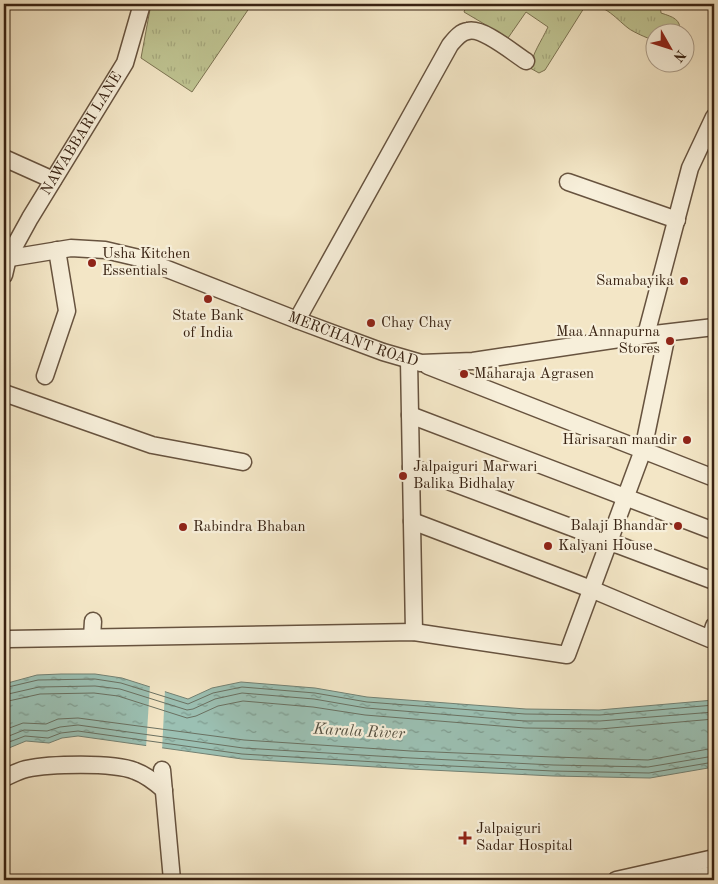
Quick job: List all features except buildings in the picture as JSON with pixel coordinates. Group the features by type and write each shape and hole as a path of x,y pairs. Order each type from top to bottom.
{"street":[{"name":"NAWABBARI LANE","path":"4,275 6,258 125,64 142,4"},
{"path":"297,320 450,45 458,36 468,31 475,31 485,34 526,61"},
{"path":"646,335 690,168 714,118"},
{"path":"4,158 53,180"},
{"path":"568,182 677,220"},
{"name":"MERCHANT ROAD","path":"6,258 71,248 104,250 139,258 297,320 415,362 473,361 646,335 714,327"},
{"path":"45,376 67,311 57,250"},
{"path":"4,641 92,629 266,628 414,632 567,654 643,450 667,334"},
{"path":"414,632 410,415 415,362 714,478"},
{"path":"4,393 152,445 243,462"},
{"path":"410,415 714,531"},
{"path":"411,467 714,581"},
{"path":"412,521 591,589 710,639 714,626"},
{"path":"4,778 23,770 42,766 112,766 133,770 150,778 164,790"},
{"path":"162,770 172,880"},
{"path":"616,880 714,858"},
{"path":"683,880 714,874"}],"green space":[{"path":"151,4 252,4 192,92 141,58"},
{"path":"467,4 660,4 661,13 673,17 678,22 646,22 646,37 630,30 602,8 591,6 584,8 545,70 539,73 530,68 531,62 548,27 526,12 508,38 464,12"}],"water":[{"name":"Karala River","path":"95,674 122,678 188,699 212,688 241,682 315,688 367,697 526,709 599,710 714,700 714,767 650,778 553,776 242,759 78,736 62,738 49,743 26,741 4,750 4,684 37,675"}],"pier":[{"path":"150,684 165,689 162,751 146,748"}],"place":[{"name":"Usha Kitchen Essentials","path":"92,263"},
{"name":"Samabayika","path":"684,281"},
{"name":"State Bank of India","path":"208,299"},
{"name":"Chay Chay","path":"371,323"},
{"name":"Maa Annapurna Stores","path":"670,341"},
{"name":"Maharaja Agrasen","path":"464,374"},
{"name":"Harisaran mandir","path":"687,440"},
{"name":"Jalpaiguri Marwari Balika Bidhalay","path":"403,476"},
{"name":"Balaji Bhandar","path":"678,526"},
{"name":"Rabindra Bhaban","path":"183,527"},
{"name":"Kalyani House","path":"548,546"},
{"name":"Jalpaiguri Sadar Hospital","path":"465,838"}]}
